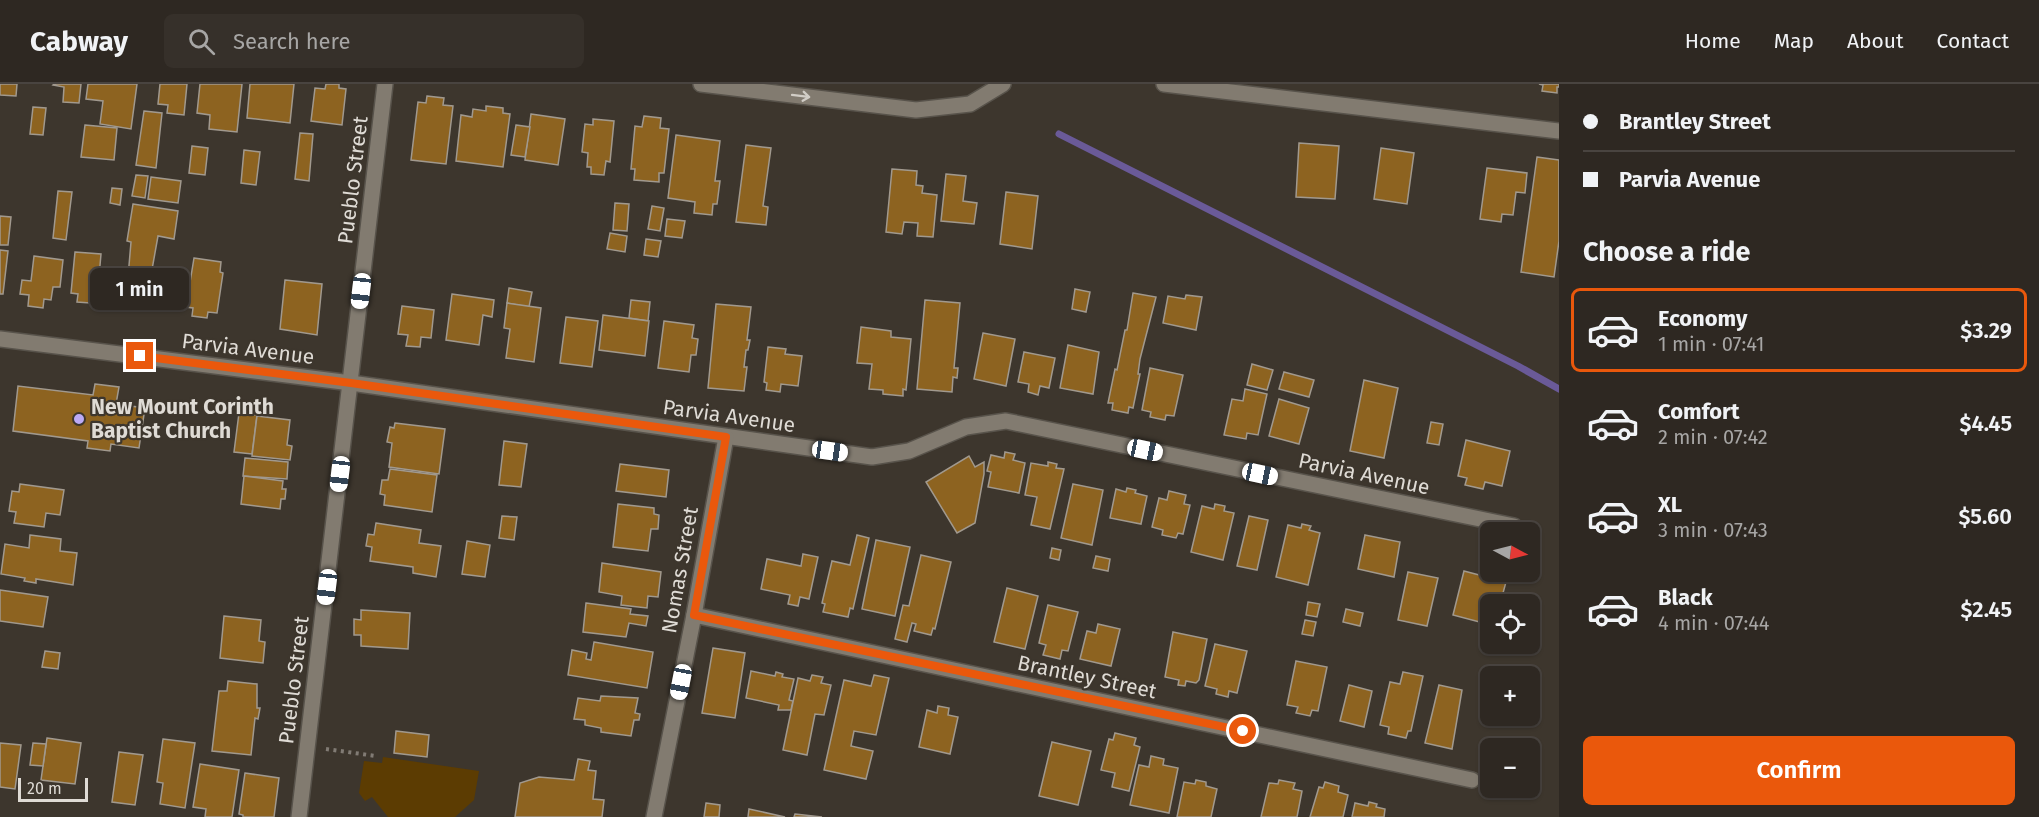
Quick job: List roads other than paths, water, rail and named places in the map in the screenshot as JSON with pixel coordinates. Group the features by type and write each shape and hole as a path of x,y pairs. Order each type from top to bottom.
{"street":[{"name":"Pueblo Street","path":"299,817 385,84"},
{"path":"701,84 916,110 970,104 1003,84"},
{"path":"1164,84 1559,130"},
{"name":"Parvia Avenue","path":"0,339 351,383 872,457 909,451 966,427 1006,421 1495,522"},
{"name":"Nomas Street","path":"654,817 726,437"},
{"name":"Brantley Street","path":"694,615 1472,780"}],"waterway":[{"path":"1059,134 1518,366 1559,389"}],"place":[{"name":"New Mount Corinth Baptist Church","path":"79,419"}]}
